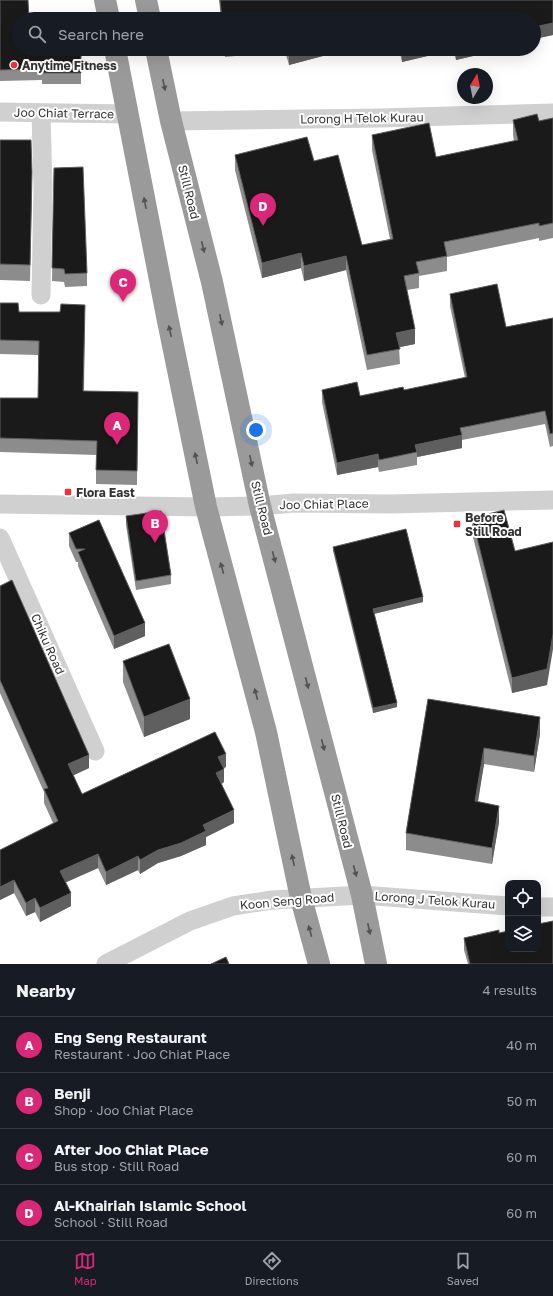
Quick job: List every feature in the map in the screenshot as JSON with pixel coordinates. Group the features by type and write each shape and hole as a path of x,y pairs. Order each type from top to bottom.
{"highway":[{"path":"105,0 108,12"},
{"path":"146,0 149,12"},
{"path":"116,56 206,507 266,732 301,898 319,964"},
{"name":"Still Road","path":"157,56 171,121 212,282 260,506 362,895 376,964"}],"street":[{"name":"Joo Chiat Terrace","path":"0,112 128,114"},
{"path":"41,112 41,295"},
{"name":"Lorong H Telok Kurau","path":"171,121 380,118 553,113"},
{"name":"Joo Chiat Place","path":"0,504 206,507 260,506 294,503 391,504 553,500"},
{"name":"Chiku Road","path":"0,538 96,751"},
{"name":"Koon Seng Road","path":"106,964 190,921 233,906 272,900 362,895"},
{"name":"Lorong J Telok Kurau","path":"362,895 505,906"},
{"path":"541,907 553,907"}],"building":[{"path":"0,0 28,0 29,12 12,12 12,56 81,56 81,73 42,73 42,69 0,70"},
{"path":"220,0 553,0 553,23 541,26 541,12 221,12"},
{"path":"537,114 539,121 553,118 553,223 539,226 539,223 444,242 447,256 416,262 419,273 404,276 415,329 396,333 400,349 367,355 346,256 304,266 301,253 262,263 235,155 307,137 314,161 338,155 362,245 393,239 372,135 429,123 436,157 518,140 513,120"},
{"path":"0,140 31,140 32,172 30,265 0,264"},
{"path":"83,167 87,273 65,274 64,269 52,268 54,168"},
{"path":"497,284 506,327 553,318 553,433 550,434 545,411 460,428 462,435 415,445 417,452 379,460 378,454 337,463 322,390 357,382 360,396 403,387 404,390 467,377 450,294"},
{"path":"0,303 18,303 19,312 60,312 61,304 85,305 83,391 138,392 137,471 96,470 97,441 0,438 0,398 38,398 39,341 0,340"},
{"path":"504,510 515,551 553,542 553,634 547,669 512,678 472,518"},
{"path":"161,511 171,575 136,581 126,516"},
{"path":"99,520 145,623 114,636 78,552 85,549 76,549 69,533"},
{"path":"406,529 423,597 373,609 397,703 373,708 333,547"},
{"path":"12,580 89,755 68,764 82,794 215,732 226,754 218,757 224,769 216,773 234,810 203,825 206,831 181,843 158,850 140,860 138,856 106,872 98,854 60,871 71,893 40,908 35,898 26,903 14,880 0,887 0,850 58,821 44,789 48,788 0,680 0,586"},
{"path":"169,644 190,699 144,717 123,661"},
{"path":"428,699 540,717 534,756 484,748 475,801 499,806 492,848 406,833"},
{"path":"553,921 553,964 470,964 464,938 499,930 499,933 505,932 505,952 541,952 541,923"},
{"path":"226,957 229,964 211,964"}],"place":[{"name":"Anytime Fitness","path":"14,65"},
{"name":"Al-Khairiah Islamic School","path":"263,226"},
{"name":"After Joo Chiat Place","path":"123,302"},
{"name":"Eng Seng Restaurant","path":"117,445"},
{"name":"Flora East","path":"68,492"},
{"name":"Before Still Road","path":"457,524"},
{"name":"Benji","path":"155,543"}]}
